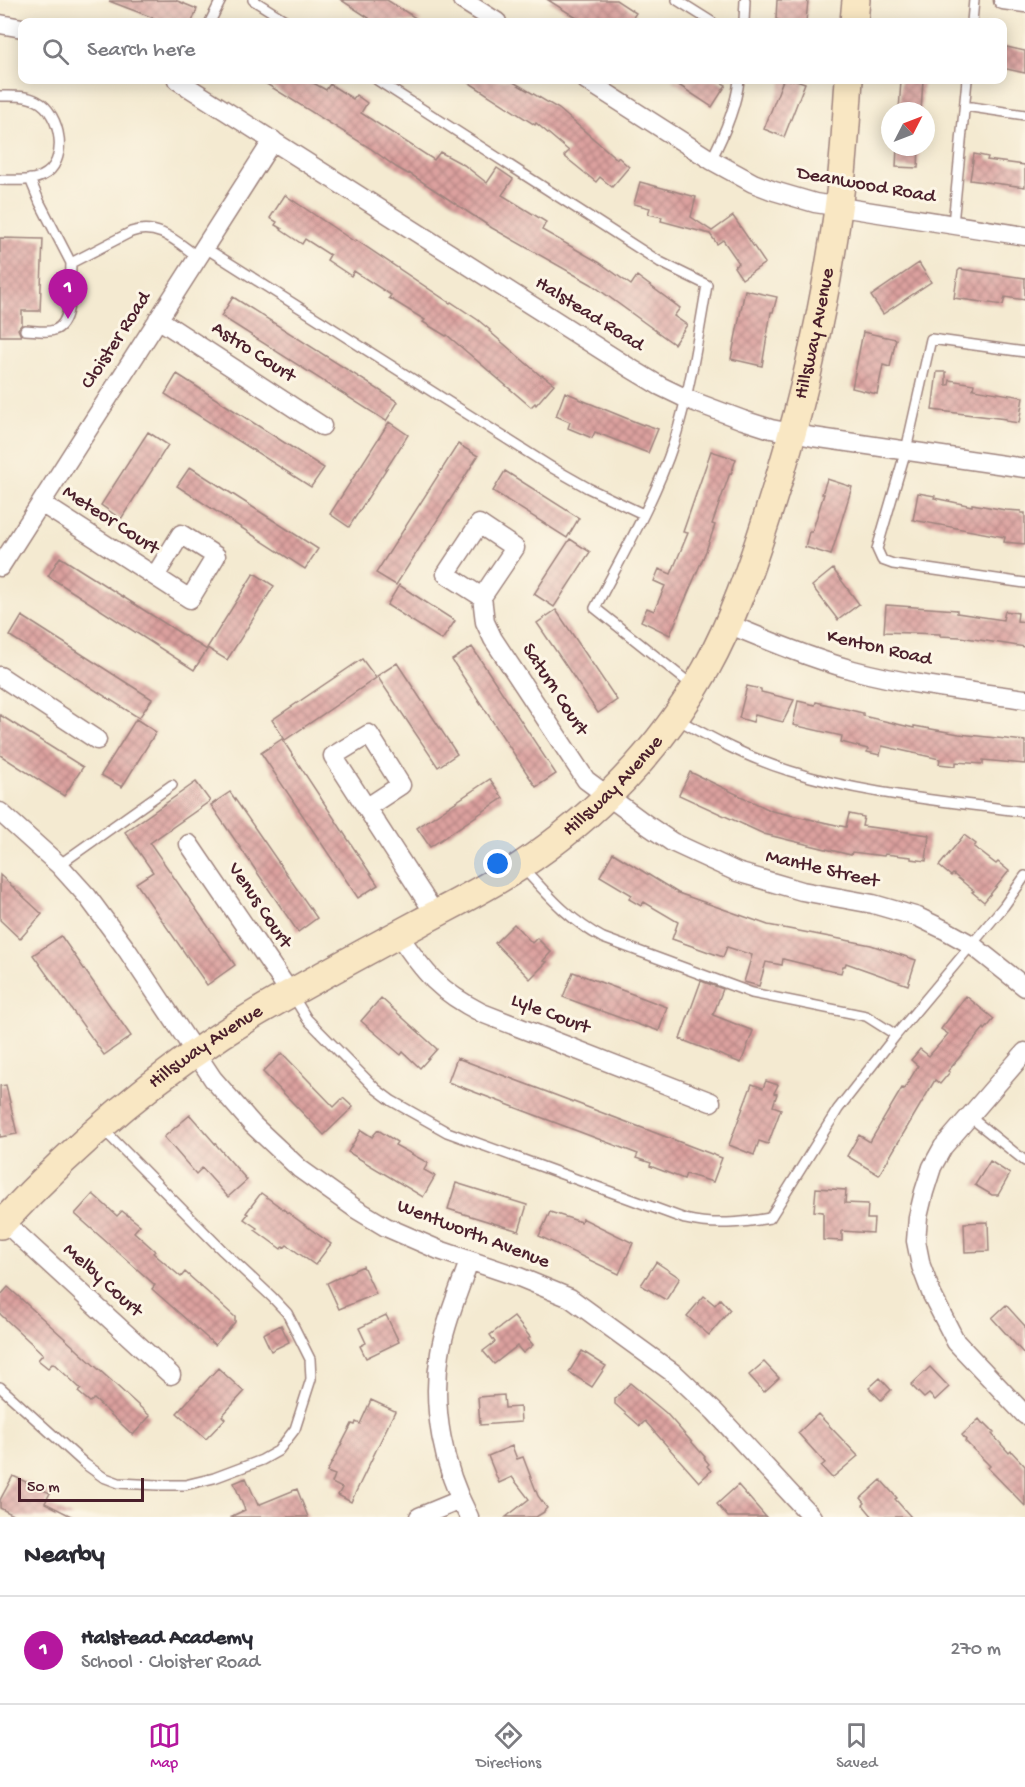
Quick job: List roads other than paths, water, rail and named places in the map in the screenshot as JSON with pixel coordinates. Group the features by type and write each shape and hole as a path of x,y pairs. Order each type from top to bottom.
{"street":[{"path":"462,0 491,18"},
{"path":"854,18 856,0"},
{"path":"1003,0 1025,3"},
{"path":"0,24 18,27"},
{"name":"Halstead Road","path":"184,84 630,368 687,399 743,420 793,434 1025,468"},
{"name":"Deanwood Road","path":"592,84 711,160 753,183 774,191 815,203 1025,236"},
{"name":"Hillsway Avenue","path":"1,1222 100,1126 196,1053 291,993 522,866 607,797 643,758 675,718 695,688 728,624 760,539 793,434 812,350 839,207 849,84"},
{"name":"Cloister Road","path":"0,567 273,140"},
{"name":"Astro Court","path":"158,319 322,426"},
{"name":"Meteor Court","path":"41,503 155,576"},
{"name":"Saturn Court","path":"482,597 486,622 493,639 586,780 607,797"},
{"name":"Kenton Road","path":"728,624 853,670 913,682 1025,699"},
{"path":"0,676 97,740"},
{"name":"Mantle Street","path":"607,797 672,842 737,872 802,891 896,910 918,917 972,945 1025,987"},
{"path":"366,808 435,915"},
{"name":"Wentworth Avenue","path":"0,812 59,865 87,896 109,924 213,1078 274,1147 327,1190 386,1227 414,1240 519,1277 570,1298 676,1375 714,1412 812,1517"},
{"name":"Venus Court","path":"189,844 291,993"},
{"name":"Lyle Court","path":"398,934 429,976 458,1001 482,1013 711,1102"},
{"path":"1025,1052 943,1147 932,1167 918,1217 916,1241 921,1266 932,1295 956,1342 1025,1416"},
{"name":"Melby Court","path":"1,1222 171,1375"},
{"path":"469,1261 440,1351 437,1392 442,1440 452,1480 469,1517"},
{"path":"419,1517 460,1500"}],"lane":[{"path":"212,18 221,0"},
{"path":"254,0 282,18"},
{"path":"677,0 706,18"},
{"path":"744,18 745,0"},
{"path":"972,18 974,0"},
{"path":"383,84 660,262 707,285 687,399 673,444 644,514 595,608 695,688"},
{"path":"711,160 726,129 738,84"},
{"path":"953,225 967,84"},
{"path":"0,96 30,98 40,102 54,121 60,148 57,159 50,170 42,176 30,179 0,180"},
{"path":"965,106 1025,116"},
{"path":"25,330 53,331 63,324 68,316 71,263 30,179"},
{"path":"71,263 140,229 150,228 160,231 201,252 588,488 644,514"},
{"path":"1025,352 932,339 906,450 877,549 882,560 893,564 1025,583"},
{"path":"675,718 718,742 750,756 788,771 823,781 1025,812"},
{"path":"59,865 172,785"},
{"path":"522,866 554,903 584,928 603,938 752,993 866,1016 896,1035"},
{"path":"291,993 307,1019 376,1089 392,1101 447,1132 685,1220 701,1223 737,1223 770,1218 838,1109 896,1035 1004,906 1025,876"},
{"path":"970,1117 1025,1161"},
{"path":"0,1387 85,1464 103,1477 119,1483 185,1485 214,1478 242,1469 278,1451 295,1430 311,1379 310,1359 286,1313 100,1126"}],"place":[{"name":"Halstead Academy","path":"68,319"}]}
